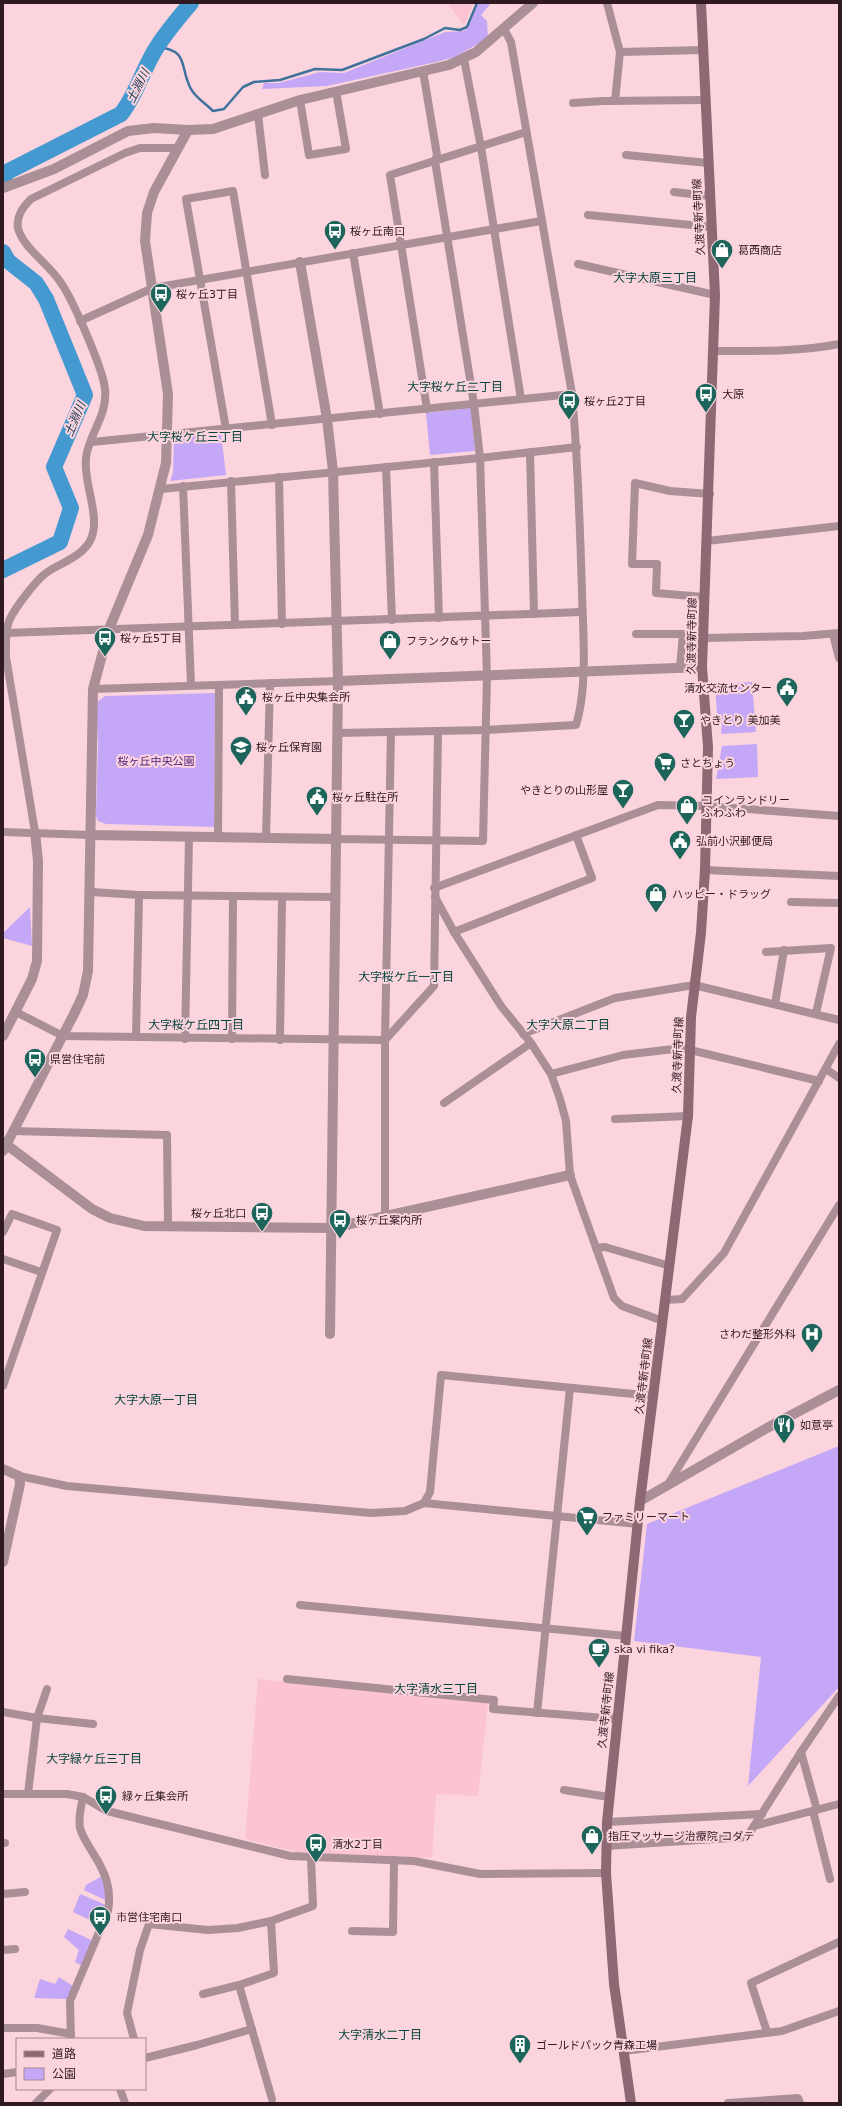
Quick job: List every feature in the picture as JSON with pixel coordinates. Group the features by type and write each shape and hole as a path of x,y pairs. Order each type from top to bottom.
{"main road":[{"name":"久渡寺新寺町線","path":"631,2103 614,1984 606,1873 607,1822 640,1501 688,1116 694,985 701,932 708,806 708,747 702,667 704,597 710,494 715,295 701,3"}],"street":[{"path":"6,187 54,169 128,131 154,128 188,130 213,129 300,100 449,65 464,59 481,48 533,3"},
{"path":"607,3 620,52 615,101"},
{"path":"338,733 485,730 576,725 580,714 583,672 582,612 577,447 572,394 511,42 504,29"},
{"path":"620,52 704,50"},
{"path":"464,59 481,147 493,229 522,399"},
{"path":"3,832 188,837 483,840 487,676 480,458 474,404 446,237 435,161 437,155 423,71"},
{"path":"300,100 309,155 346,149 336,91"},
{"path":"573,103 706,100"},
{"path":"258,114 265,176"},
{"path":"188,130 154,192 147,213 145,241 168,394 166,463 161,489 148,535 109,629 93,689 91,892 88,971 83,995 63,1036 4,1146 92,1209 110,1218 127,1223 168,1227 332,1228 570,1175"},
{"path":"427,409 390,175 526,132"},
{"path":"3,1036 32,979 37,961 38,861 35,832 6,657 6,633 9,620 39,578 75,556 84,549 91,539 95,526 86,470 86,457 103,414 106,389 101,371 80,321 61,282 22,237 18,228 19,216 23,207 31,200 125,153 140,148 177,148"},
{"path":"626,155 708,162"},
{"path":"226,429 186,199 233,191 272,425"},
{"path":"674,192 710,196"},
{"path":"588,215 712,227"},
{"path":"80,321 153,288 541,221"},
{"path":"353,253 380,414"},
{"path":"300,262 327,419 333,471 338,733 330,1334"},
{"path":"578,264 715,295"},
{"path":"714,351 785,351 839,344"},
{"path":"92,442 572,394"},
{"path":"161,489 333,471 480,458 577,447"},
{"path":"530,452 534,614"},
{"path":"434,462 439,618"},
{"path":"386,467 392,620"},
{"path":"279,477 282,624"},
{"path":"231,482 236,625"},
{"path":"704,597 656,593 657,564 632,564 635,483 670,491 710,494"},
{"path":"183,486 190,685"},
{"path":"707,540 839,526"},
{"path":"6,633 582,612"},
{"path":"703,638 803,636 836,633 839,658"},
{"path":"636,634 683,634 680,668"},
{"path":"93,689 487,676 702,667"},
{"path":"266,838 270,683"},
{"path":"218,837 219,685"},
{"path":"16,1012 63,1036 185,1039 385,1040 434,986 434,892 438,731"},
{"path":"385,1216 385,1040 391,732"},
{"path":"434,892 658,805 708,806 839,816"},
{"path":"454,932 592,878 576,836"},
{"path":"185,1039 188,837"},
{"path":"705,870 839,876"},
{"path":"91,892 186,897 335,897"},
{"path":"434,892 454,932 501,1006 531,1043 551,1074 566,1121 570,1175 614,1298 622,1306 663,1321"},
{"path":"136,1037 139,895"},
{"path":"232,1039 233,897"},
{"path":"280,1040 282,898"},
{"path":"791,902 839,902"},
{"path":"766,952 831,948 816,1013"},
{"path":"775,1004 784,950"},
{"path":"523,1034 615,998 694,985 816,1013 839,1020"},
{"path":"444,1102 531,1043"},
{"path":"666,1300 682,1299 724,1253 839,1044"},
{"path":"551,1074 623,1055 682,1048 819,1081"},
{"path":"826,1069 839,1078"},
{"path":"615,1119 688,1116"},
{"path":"13,1131 167,1135 168,1227"},
{"path":"666,1487 839,1205"},
{"path":"3,1232 12,1214 57,1230 41,1272 3,1386"},
{"path":"596,1248 605,1247 670,1266"},
{"path":"3,1259 41,1272"},
{"path":"424,1503 430,1492 441,1375 654,1396"},
{"path":"537,1713 570,1388"},
{"path":"640,1501 767,1428 839,1390"},
{"path":"3,1469 19,1476 67,1486 371,1513 405,1511 424,1503 638,1524"},
{"path":"4,1558 20,1484 19,1476"},
{"path":"300,1605 626,1636"},
{"path":"287,1679 494,1700 494,1709 617,1719"},
{"path":"28,1794 37,1718 47,1689"},
{"path":"606,1846 747,1837 801,1752 839,1696"},
{"path":"3,1712 37,1718 93,1724"},
{"path":"801,1752 830,1880"},
{"path":"564,1790 609,1798"},
{"path":"3,1794 67,1794 83,1797 107,1811 290,1856 414,1861 480,1874 606,1873"},
{"path":"3,2028 37,2028 70,2036 70,2001 108,1911 110,1899 109,1885 103,1869 87,1844 80,1829 79,1814 83,1797"},
{"path":"754,1826 839,1804"},
{"path":"607,1822 762,1814"},
{"path":"134,2038 127,2013 140,1950 149,1924 208,1930 238,1928 271,1921 312,1906 311,1858"},
{"path":"352,1931 393,1932 394,1860"},
{"path":"3,1894 25,1892"},
{"path":"203,1994 239,1985 274,1973 271,1921"},
{"path":"767,2032 751,1983 839,1942"},
{"path":"3,1950 15,1949"},
{"path":"239,1985 272,2099"},
{"path":"624,2051 782,2031 839,2011"},
{"path":"146,2058 197,2046 252,2029"},
{"path":"3,2074 16,2072"},
{"path":"36,2103 49,2090"},
{"path":"120,2090 125,2103"},
{"path":"728,2103 798,2098 800,2103"}],"shaded area":[{"path":"447,3 474,3 464,25"},
{"path":"258,1679 488,1703 478,1796 436,1794 432,1858 296,1852 245,1839"}],"green space":[{"path":"478,3 491,3 481,15 487,21 488,38 455,57 327,86 262,89 264,83 279,83 320,72 344,73 445,32 464,31 468,28"},
{"path":"471,408 475,451 430,455 426,413"},
{"path":"221,433 226,475 170,481 173,473 174,441 182,437"},
{"path":"752,682 756,732 721,734 722,725 717,713 715,684"},
{"name":"桜ヶ丘中央公園","path":"215,693 214,827 106,824 98,821 96,816 98,743 96,703 105,696"},
{"path":"757,744 758,777 716,779 722,746"},
{"path":"30,907 32,946 3,938 3,933"},
{"path":"839,1446 839,1687 748,1786 761,1657 634,1641 647,1524"},
{"path":"102,1876 107,1901 84,1890 86,1885"},
{"path":"80,1894 106,1905 100,1925 73,1912"},
{"path":"68,1929 93,1941 83,1966 75,1962 79,1950 64,1937"},
{"path":"59,1977 73,1986 67,1999 34,1998 40,1979 55,1984"}],"waterway":[{"name":"土淵川","path":"3,181 7,172 121,114 127,106 157,47 191,3"},
{"path":"157,47 175,52 179,56 191,89 198,98 213,111 224,109 243,87 254,82 280,80 315,69 342,70 424,39 445,28 460,30 467,27 477,3"},
{"name":"土淵川","path":"3,252 8,261 36,283 46,299 85,395 54,467 71,508 60,542 3,570"}],"place":[{"name":"桜ヶ丘南口","path":"335,250"},
{"name":"葛西商店","path":"722,270"},
{"name":"桜ヶ丘3丁目","path":"161,314"},
{"name":"大原","path":"706,414"},
{"name":"桜ヶ丘2丁目","path":"569,420"},
{"name":"桜ヶ丘5丁目","path":"105,658"},
{"name":"フランク&サトー","path":"390,660"},
{"name":"清水交流センター","path":"787,708"},
{"name":"桜ヶ丘中央集会所","path":"246,716"},
{"name":"やきとり 美加美","path":"684,740"},
{"name":"桜ヶ丘保育園","path":"241,766"},
{"name":"さとちょう","path":"665,782"},
{"name":"やきとりの山形屋","path":"623,810"},
{"name":"桜ヶ丘駐在所","path":"317,816"},
{"name":"コインランドリー ふわふわ","path":"687,826"},
{"name":"弘前小沢郵便局","path":"680,860"},
{"name":"ハッピー・ドラッグ","path":"656,914"},
{"name":"県営住宅前","path":"35,1078"},
{"name":"桜ヶ丘北口","path":"262,1232"},
{"name":"桜ヶ丘案内所","path":"340,1240"},
{"name":"さわだ整形外科","path":"812,1354"},
{"name":"如意亭","path":"784,1444"},
{"name":"ファミリーマート","path":"587,1536"},
{"name":"ska vi fika?","path":"599,1668"},
{"name":"緑ヶ丘集会所","path":"106,1816"},
{"name":"指圧マッサージ治療院 コダテ","path":"592,1856"},
{"name":"清水2丁目","path":"316,1864"},
{"name":"市営住宅南口","path":"100,1936"},
{"name":"ゴールドパック青森工場","path":"520,2064"}],"district":[{"name":"大字大原三丁目","path":"655,278"},
{"name":"大字桜ケ丘二丁目","path":"455,387"},
{"name":"大字桜ケ丘三丁目","path":"195,437"},
{"name":"大字桜ケ丘一丁目","path":"406,977"},
{"name":"大字桜ケ丘四丁目","path":"196,1025"},
{"name":"大字大原二丁目","path":"568,1025"},
{"name":"大字大原一丁目","path":"156,1400"},
{"name":"大字清水三丁目","path":"436,1689"},
{"name":"大字緑ケ丘三丁目","path":"94,1759"},
{"name":"大字清水二丁目","path":"380,2035"}]}
